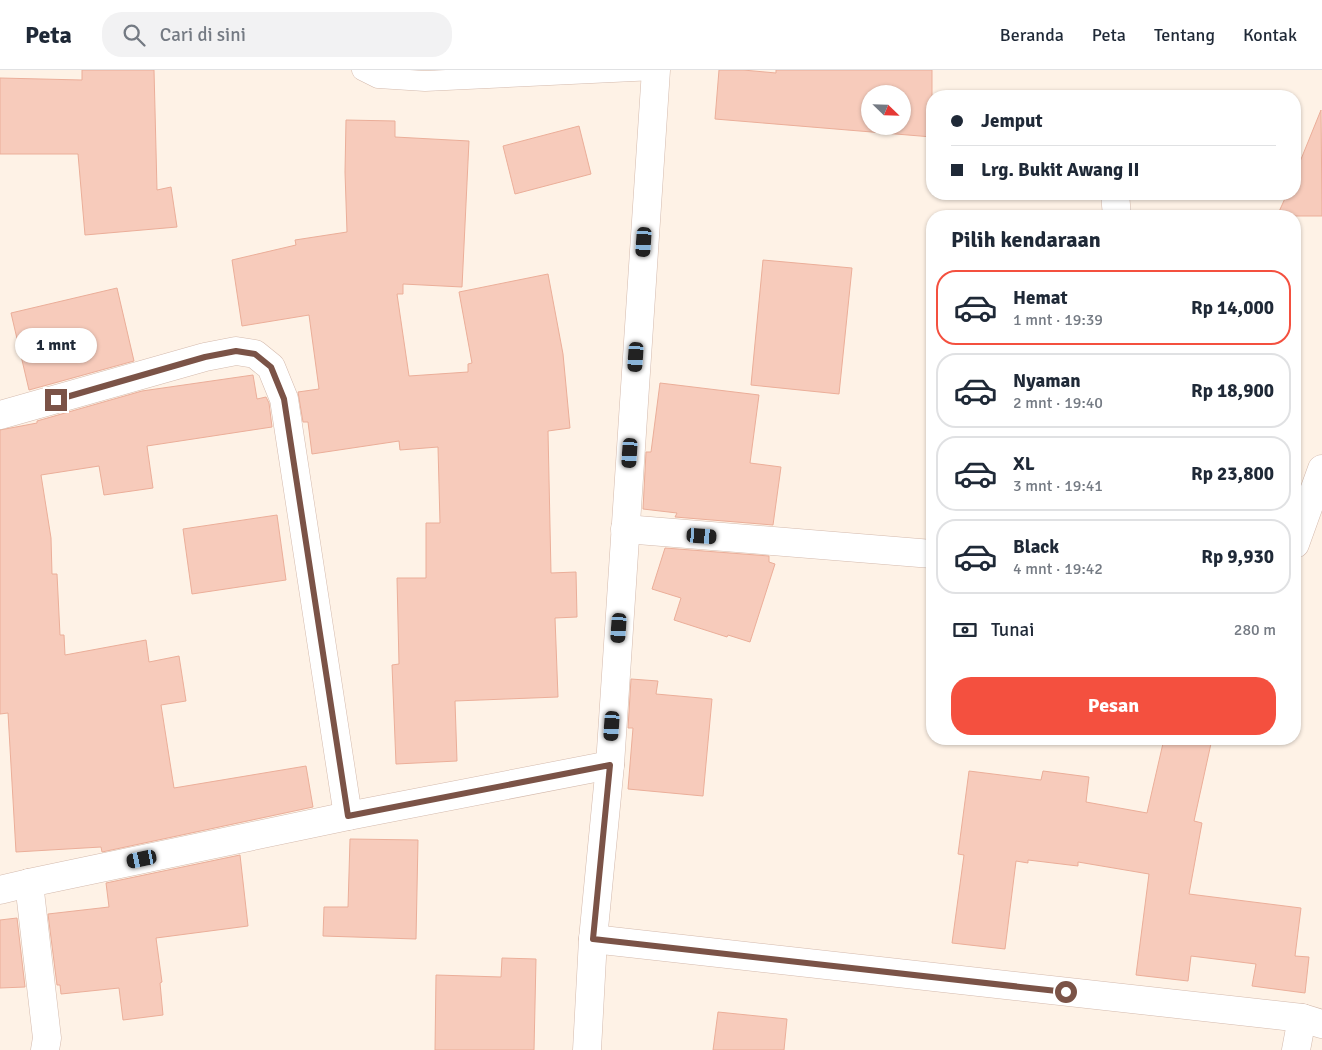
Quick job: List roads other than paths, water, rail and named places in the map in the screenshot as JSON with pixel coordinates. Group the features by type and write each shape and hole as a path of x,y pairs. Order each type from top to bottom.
{"street":[{"path":"587,1050 593,939 610,765 655,70"},
{"path":"0,415 205,357 236,351 255,354 271,367 284,399 348,816"},
{"path":"1301,527 1322,469"},
{"path":"625,530 926,554"},
{"path":"0,890 348,816 610,765"},
{"path":"29,883 47,1038 45,1050"},
{"path":"593,939 1312,1021 1296,1050"}],"lane":[{"path":"362,70 378,78 425,81 655,70"}]}
